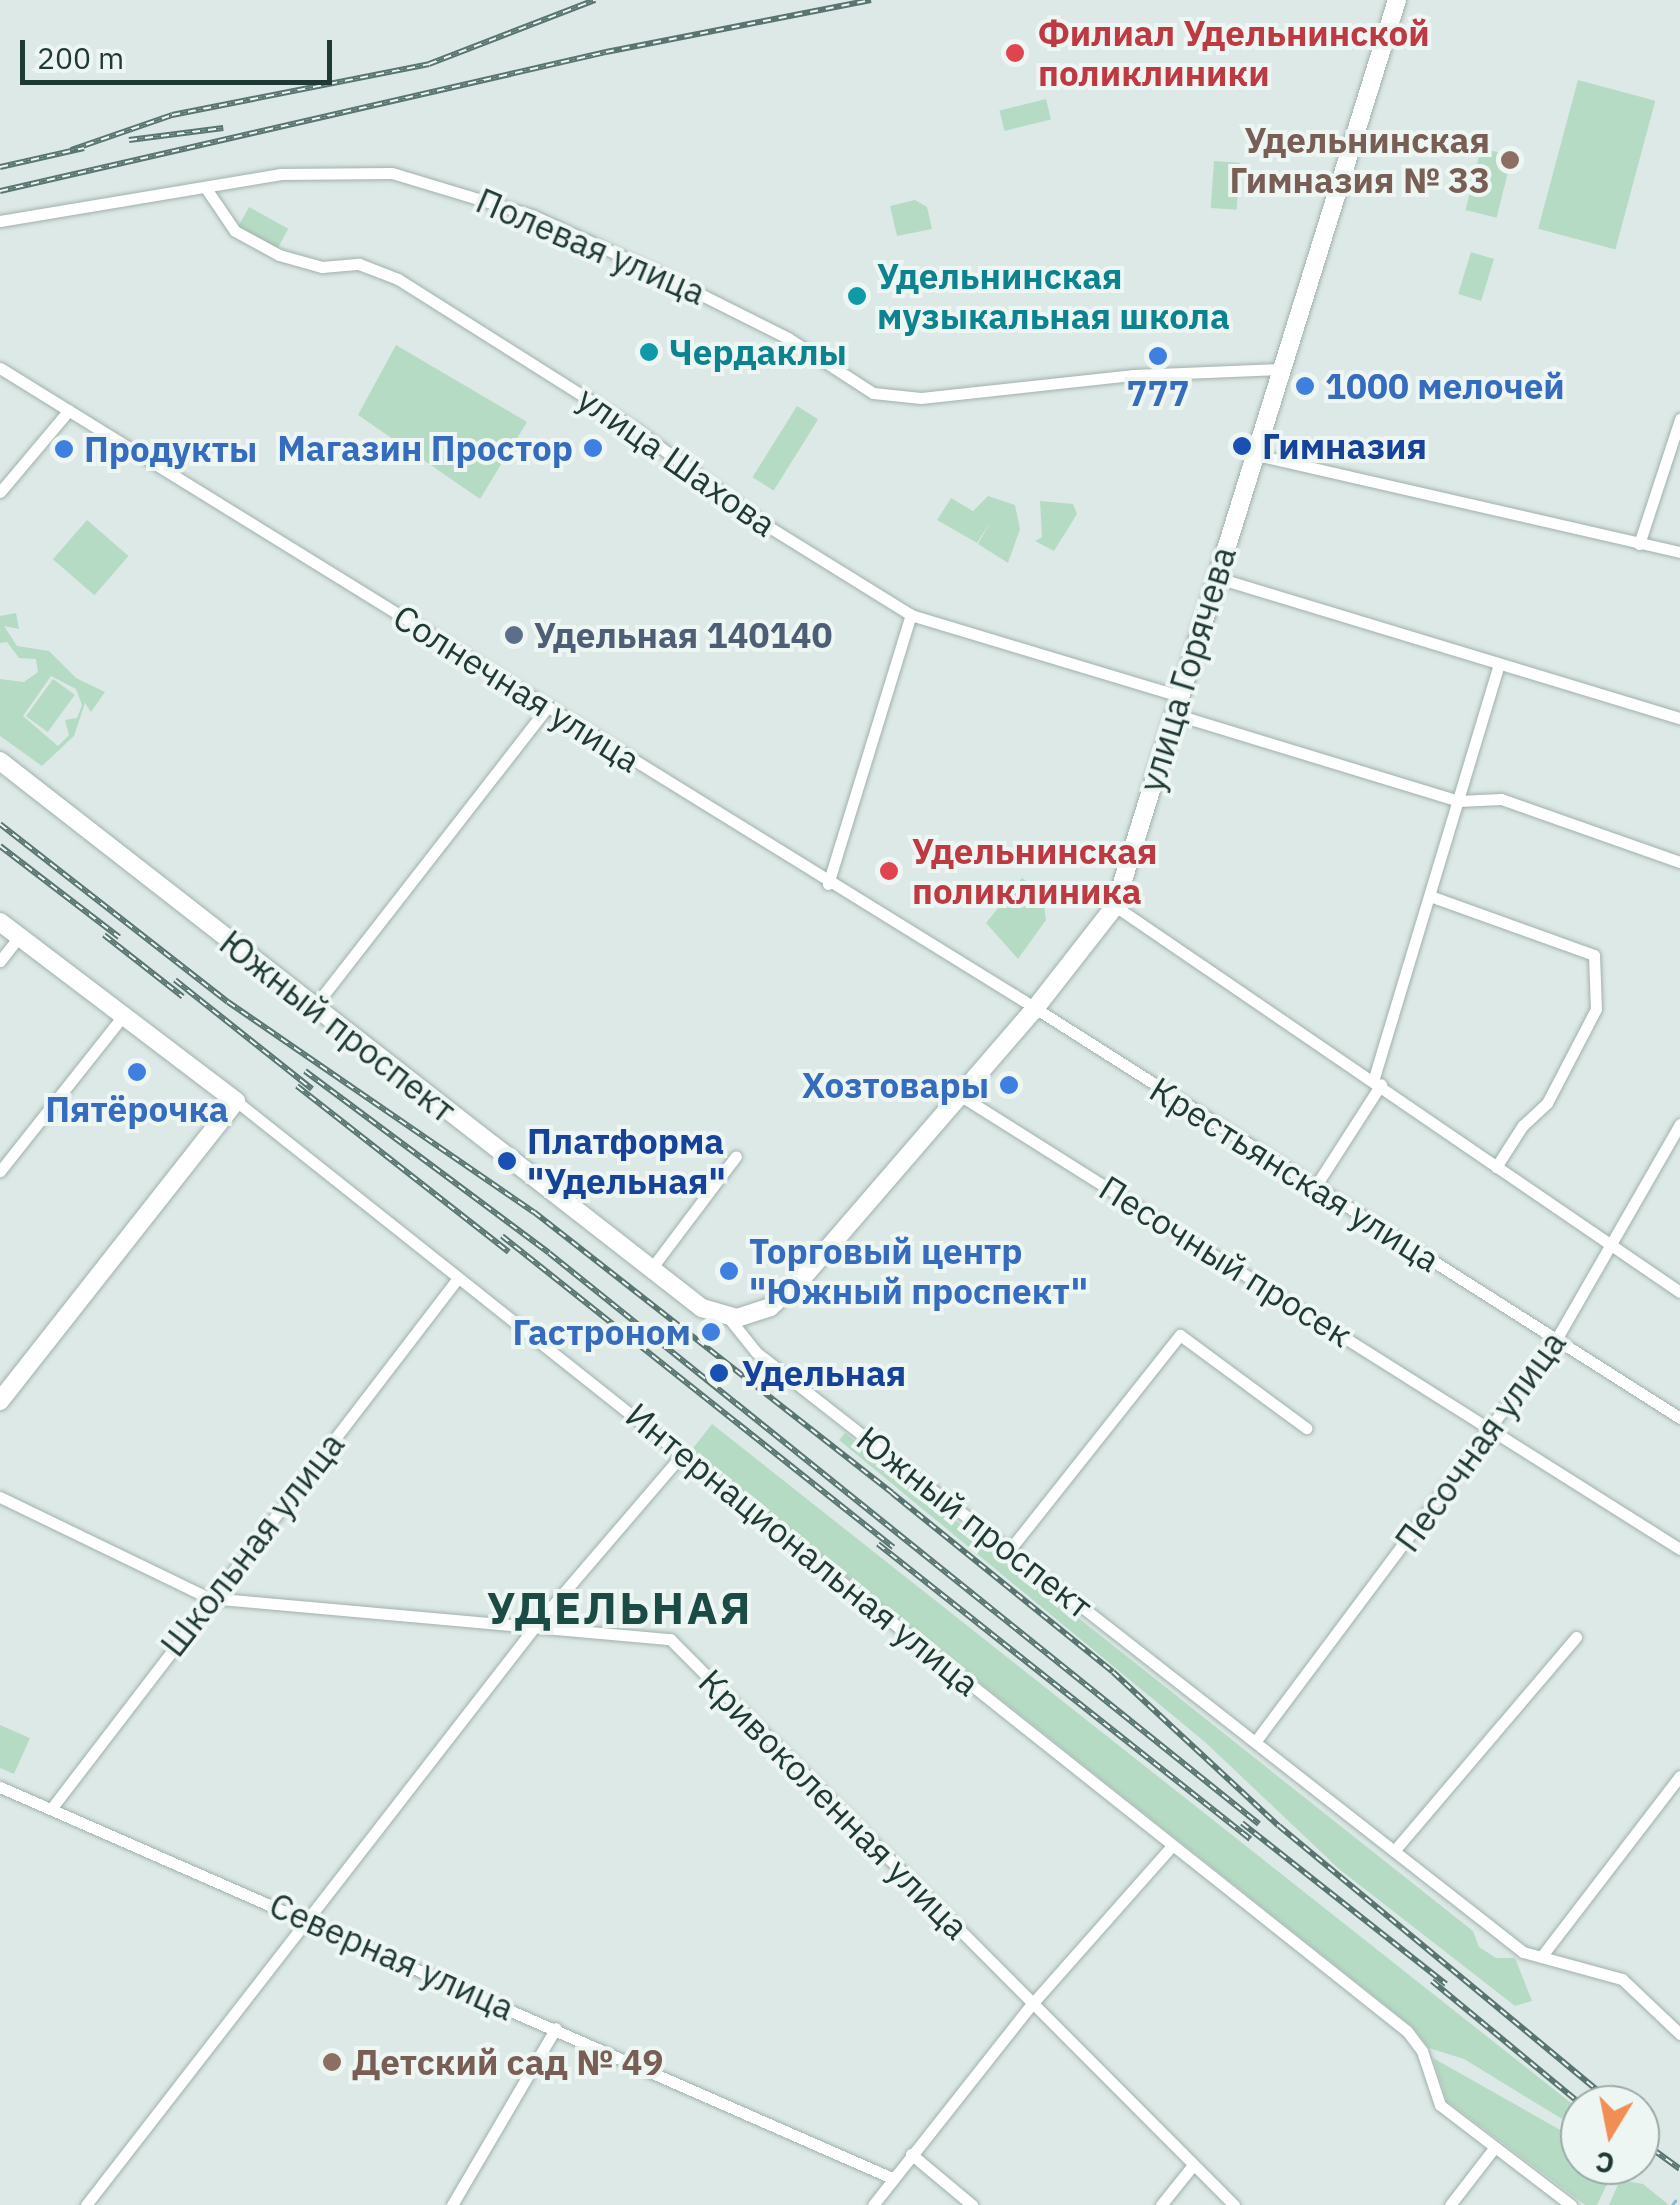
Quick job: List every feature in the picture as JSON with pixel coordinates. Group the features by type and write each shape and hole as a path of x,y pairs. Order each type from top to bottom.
{"main road":[{"name":"улица Горячева","path":"728,1318 761,1312 787,1295 1033,1011 1115,906 1252,454 1398,0"},
{"name":"Южный проспект","path":"0,761 650,1269 702,1308 728,1318"},
{"name":"Интернациональная улица","path":"0,922 236,1102"},
{"path":"0,1401 236,1102"}],"street":[{"name":"Полевая улица","path":"0,220 205,187 345,170 444,184 534,216 729,306 882,394 921,398 1134,375 1280,370"},
{"name":"улица Шахова","path":"205,187 236,231 279,255 322,267 359,264 398,278 628,423 766,526 911,615 1180,696"},
{"name":"Солнечная улица","path":"0,368 1033,1011"},
{"path":"0,492 69,410"},
{"path":"1639,544 1680,419"},
{"path":"1252,454 1680,552"},
{"path":"1215,576 1680,718"},
{"path":"828,884 911,615"},
{"path":"1315,1187 1377,1081 1498,664"},
{"path":"314,1007 547,708"},
{"path":"1174,714 1458,801 1501,800 1680,862"},
{"path":"1430,896 1594,955 1596,1009 1547,1103 1523,1124 1496,1166"},
{"path":"1115,906 1377,1081 1680,1292"},
{"path":"0,961 20,937"},
{"name":"Крестьянская улица","path":"1033,1011 1680,1418"},
{"path":"0,1172 123,1016"},
{"name":"Песочный просек","path":"958,1094 1680,1549"},
{"name":"Интернациональная улица","path":"236,1102 455,1282 628,1408 681,1456 1407,2030 1422,2051 1440,2106 1571,2205"},
{"name":"Песочная улица","path":"1255,1742 1493,1430 1557,1338 1680,1124"},
{"path":"650,1269 736,1156"},
{"name":"Школьная улица","path":"51,1809 208,1598 455,1282"},
{"name":"Южный проспект","path":"728,1318 756,1352 1523,1952 1622,1980 1680,2034"},
{"path":"1011,1548 1180,1335 1306,1428"},
{"path":"86,2205 305,1916 536,1625 681,1456"},
{"name":"Кривоколенная улица","path":"0,1498 208,1598 670,1638 1234,2205"},
{"path":"1394,1851 1576,1637"},
{"path":"1542,1957 1680,1776"},
{"name":"Северная улица","path":"0,1787 305,1916 892,2178"},
{"path":"873,2205 1032,2004 1172,1846"},
{"path":"452,2205 556,2028"},
{"path":"1450,2205 1494,2148"},
{"path":"911,2154 972,2205"},
{"path":"1161,2205 1193,2165"}],"green space":[{"path":"1578,80 1655,101 1615,249 1538,229"},
{"path":"1046,99 1051,119 1005,131 999,111"},
{"path":"1481,148 1512,156 1497,218 1466,210"},
{"path":"1214,161 1240,163 1237,210 1211,208"},
{"path":"915,200 927,207 932,229 897,236 890,206"},
{"path":"249,207 288,229 278,248 238,226"},
{"path":"1471,252 1494,259 1481,301 1458,294"},
{"path":"396,345 527,422 480,499 358,415"},
{"path":"797,406 818,419 774,490 752,477"},
{"path":"988,496 1015,505 1020,529 1008,563 978,544 990,522 977,543 937,520 951,498 973,511"},
{"path":"1040,501 1073,504 1077,514 1054,551 1035,541 1042,537"},
{"path":"87,520 129,556 94,595 53,559"},
{"path":"16,613 19,629 4,626 17,646 49,651 76,678 105,692 91,712 85,703 74,736 42,766 0,736 0,679 24,682 38,672 36,659 19,658 7,642 0,643 0,616","holes":["51,676 76,689 82,705 77,718 65,720 69,735 58,746 23,716"]},
{"path":"53,679 75,695 48,732 26,716"},
{"path":"1022,878 1042,892 1046,920 1018,959 986,923"},
{"path":"712,1424 1560,2094 1560,2118 1464,2059 1429,2048 1413,2027 690,1452"},
{"path":"845,1433 1473,1931 1479,1947 1496,1958 1515,1958 1532,2001 1515,2006 1339,1869 1205,1742 839,1440"},
{"path":"0,1725 30,1738 14,1774 0,1768"},
{"path":"1433,2058 1560,2130 1560,2185 1606,2185 1597,2205 1585,2205 1447,2101"},
{"path":"1618,2185 1644,2185 1669,2205 1609,2205"}],"waterway":[{"path":"1672,2205 1675,2201"}],"railway":[{"path":"71,150 172,115 429,64 595,0"},
{"path":"0,191 606,52 871,0"},
{"path":"129,140 223,128"},
{"path":"0,167 84,148"},
{"path":"0,824 228,1002 534,1212 892,1493 1113,1672 1279,1826 1591,2085"},
{"path":"0,846 119,937"},
{"path":"104,935 183,997"},
{"path":"175,980 312,1089"},
{"path":"305,1071 549,1253 1259,1824"},
{"path":"297,1086 509,1252"},
{"path":"502,1236 893,1547"},
{"path":"878,1544 1250,1839"},
{"path":"1242,1823 1446,1984"},
{"path":"1432,1981 1560,2087"},
{"path":"1660,2154 1680,2169"}],"place":[{"name":"Филиал Удельнинской поликлиники","path":"1015,53"},
{"name":"Удельнинская Гимназия № 33","path":"1510,160"},
{"name":"Удельнинская музыкальная школа","path":"857,296"},
{"name":"Чердаклы","path":"649,352"},
{"name":"777","path":"1158,356"},
{"name":"1000 мелочей","path":"1305,386"},
{"name":"Гимназия","path":"1242,446"},
{"name":"Магазин Простор","path":"593,448"},
{"name":"Продукты","path":"64,449"},
{"name":"Удельная 140140","path":"514,635"},
{"name":"Удельнинская поликлиника","path":"889,871"},
{"name":"Пятёрочка","path":"137,1072"},
{"name":"Хозтовары","path":"1009,1085"},
{"name":"Платформа \"Удельная\"","path":"507,1161"},
{"name":"Торговый центр \"Южный проспект\"","path":"729,1271"},
{"name":"Гастроном","path":"711,1332"},
{"name":"Удельная","path":"719,1373"},
{"name":"Детский сад № 49","path":"332,2062"}],"district":[{"name":"УДЕЛЬНАЯ","path":"620,1608"}]}
